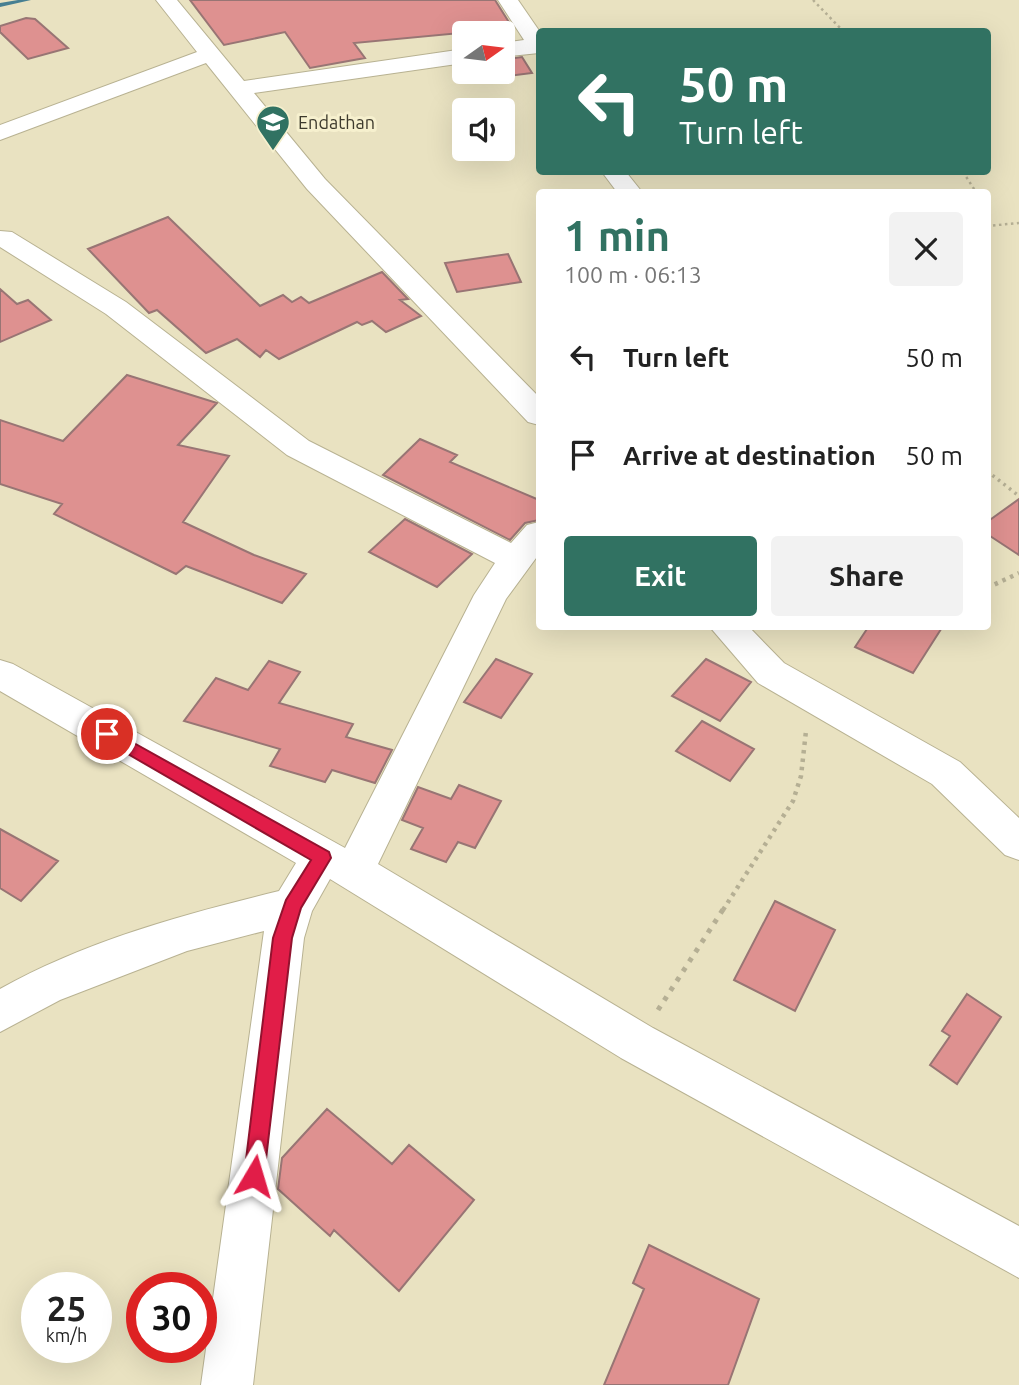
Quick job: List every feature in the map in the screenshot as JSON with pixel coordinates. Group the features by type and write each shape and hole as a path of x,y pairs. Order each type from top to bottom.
{"street":[{"path":"166,0 316,184 536,412"},
{"path":"508,0 536,42"},
{"path":"515,49 536,46"},
{"path":"0,133 211,54"},
{"path":"240,88 452,58"},
{"path":"0,1012 45,986 159,942 292,906 338,864 491,595 527,546 298,447 116,308 1,238"},
{"path":"730,630 761,665 946,773 1019,842"},
{"path":"0,674 338,864 637,1043 1019,1253"},
{"path":"227,1385 283,938 292,906"}],"path":[{"path":"813,0 840,28"},
{"path":"991,225 1019,223"},
{"path":"991,474 1019,496"},
{"path":"991,586 1018,573"},
{"path":"637,1043 775,834 793,801 801,776 811,695"}],"building":[{"path":"190,0 495,0 508,21 452,21 452,34 354,43 365,58 310,68 285,32 224,45"},
{"path":"26,18 35,19 68,48 28,59 0,32 0,26"},
{"path":"522,57 532,73 515,75 515,58"},
{"path":"168,217 260,306 283,295 292,302 301,297 309,303 382,272 408,299 400,300 421,316 386,332 372,321 362,325 357,322 279,359 266,350 260,357 237,339 206,353 157,310 149,313 88,249"},
{"path":"508,254 521,282 457,292 445,263"},
{"path":"0,289 17,304 28,300 51,320 0,342"},
{"path":"127,375 217,403 178,445 229,456 183,522 254,555 306,574 282,603 186,566 176,574 54,514 62,504 0,484 0,420 63,441"},
{"path":"420,439 457,455 450,462 536,499 536,521 525,523 510,540 383,475"},
{"path":"1019,499 1019,555 991,537 991,519"},
{"path":"405,519 472,554 437,587 369,552"},
{"path":"866,630 940,630 913,673 855,647"},
{"path":"496,659 532,674 501,718 464,702"},
{"path":"706,659 751,682 720,721 672,696"},
{"path":"269,661 300,672 279,703 353,724 346,737 392,750 375,783 332,770 325,782 270,766 280,749 184,721 216,678 248,690"},
{"path":"702,721 754,749 730,781 676,751"},
{"path":"459,785 501,801 475,848 458,842 446,862 411,849 423,828 402,820 418,787 451,799"},
{"path":"0,829 58,861 21,901 0,888"},
{"path":"775,901 835,930 795,1011 734,980"},
{"path":"967,994 1001,1017 957,1084 930,1065 950,1036 942,1031"},
{"path":"327,1109 392,1164 409,1145 474,1200 399,1291 334,1230 330,1236 278,1189 282,1158"},
{"path":"649,1245 759,1299 728,1385 604,1385 644,1289 633,1283"}],"waterway":[{"path":"0,5 28,0"}],"place":[{"name":"Endathan","path":"273,152"}],"route":[{"path":"107,734 322,858 292,906 283,938 254,1176"}]}
